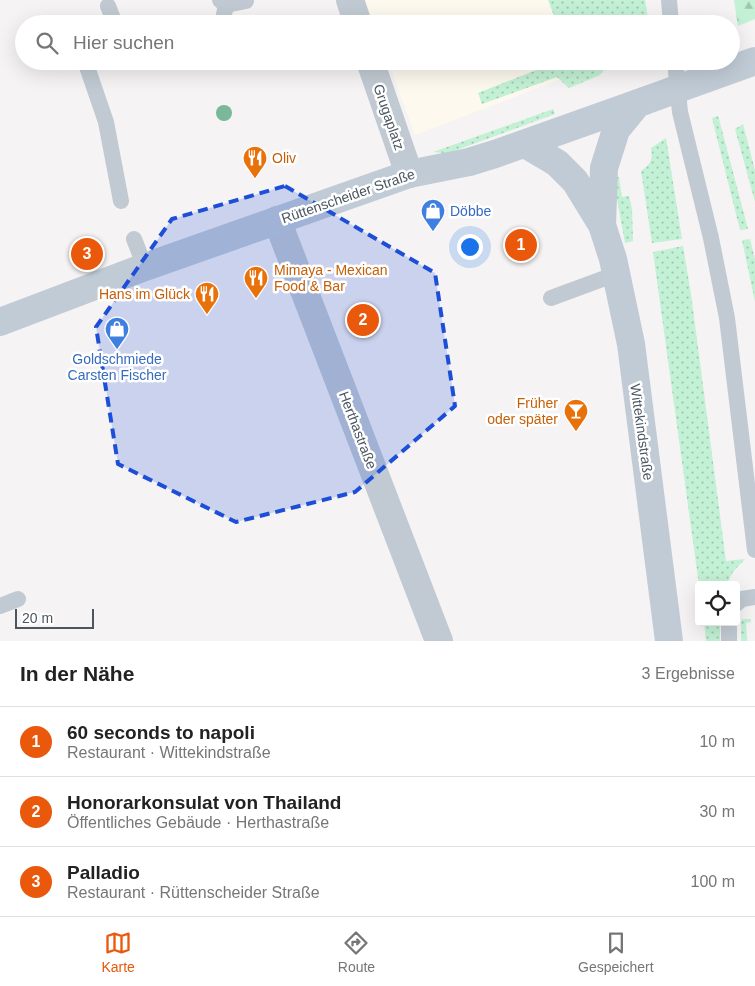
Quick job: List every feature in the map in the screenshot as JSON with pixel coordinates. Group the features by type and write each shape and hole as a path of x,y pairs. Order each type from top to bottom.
{"street":[{"path":"350,0 355,15"},
{"name":"Rüttenscheider Straße","path":"740,66 755,61"},
{"name":"Grugaplatz","path":"373,70 409,174"},
{"name":"Rüttenscheider Straße","path":"0,322 145,267 409,174 469,162 730,70"},
{"name":"Wittekindstraße","path":"602,225 604,168 616,130 641,102"},
{"name":"Wittekindstraße","path":"524,144 557,163 575,181 602,225 616,274 631,344 669,641"},
{"name":"Herthastraße","path":"278,220 439,641"}],"lane":[{"path":"669,0 670,15"},
{"path":"222,15 223,2 246,1"},
{"path":"108,6 112,15"},
{"path":"88,70 106,122 121,201"},
{"path":"676,70 680,112 711,238 727,318 755,550"},
{"path":"134,239 145,267"},
{"path":"551,298 616,274"},
{"path":"740,601 755,596"},
{"path":"0,606 18,599"},
{"path":"729,626 730,641"}],"highlighted area":[{"path":"285,186 435,273 455,406 355,492 236,522 118,464 96,327 172,219"}],"shaded area":[{"path":"365,0 612,0 614,15 371,15"},
{"path":"391,70 585,70 415,135"}],"green space":[{"path":"548,0 645,0 648,15 554,15"},
{"path":"734,0 755,0 755,19 740,25 740,15 736,15"},
{"path":"536,70 604,70 600,75 569,88 557,77 482,104 478,93"},
{"path":"553,109 555,114 454,151 444,153 433,152"},
{"path":"718,116 748,229 740,230 712,118"},
{"path":"743,124 755,170 755,202 735,129"},
{"path":"666,138 682,239 652,243 641,171 650,161 652,156 651,148"},
{"path":"615,177 619,177 622,197 629,196 632,209 633,241 625,243 617,199"},
{"path":"750,239 755,259 755,302 742,240"},
{"path":"683,246 726,561 745,559 733,572 728,581 698,581 653,252"},
{"path":"742,619 751,619 751,622 746,623 747,641 741,641"},
{"path":"704,626 720,626 720,641 706,641"}],"place":[{"name":"Oliv","path":"255,179"},
{"name":"Döbbe","path":"433,232"},
{"name":"60 seconds to napoli","path":"521,245"},
{"name":"Palladio","path":"87,254"},
{"name":"Mimaya - Mexican Food & Bar","path":"256,299"},
{"name":"Hans im Glück","path":"207,315"},
{"name":"Honorarkonsulat von Thailand","path":"363,320"},
{"name":"Goldschmiede Carsten Fischer","path":"117,350"},
{"name":"Früher oder später","path":"576,432"}]}
